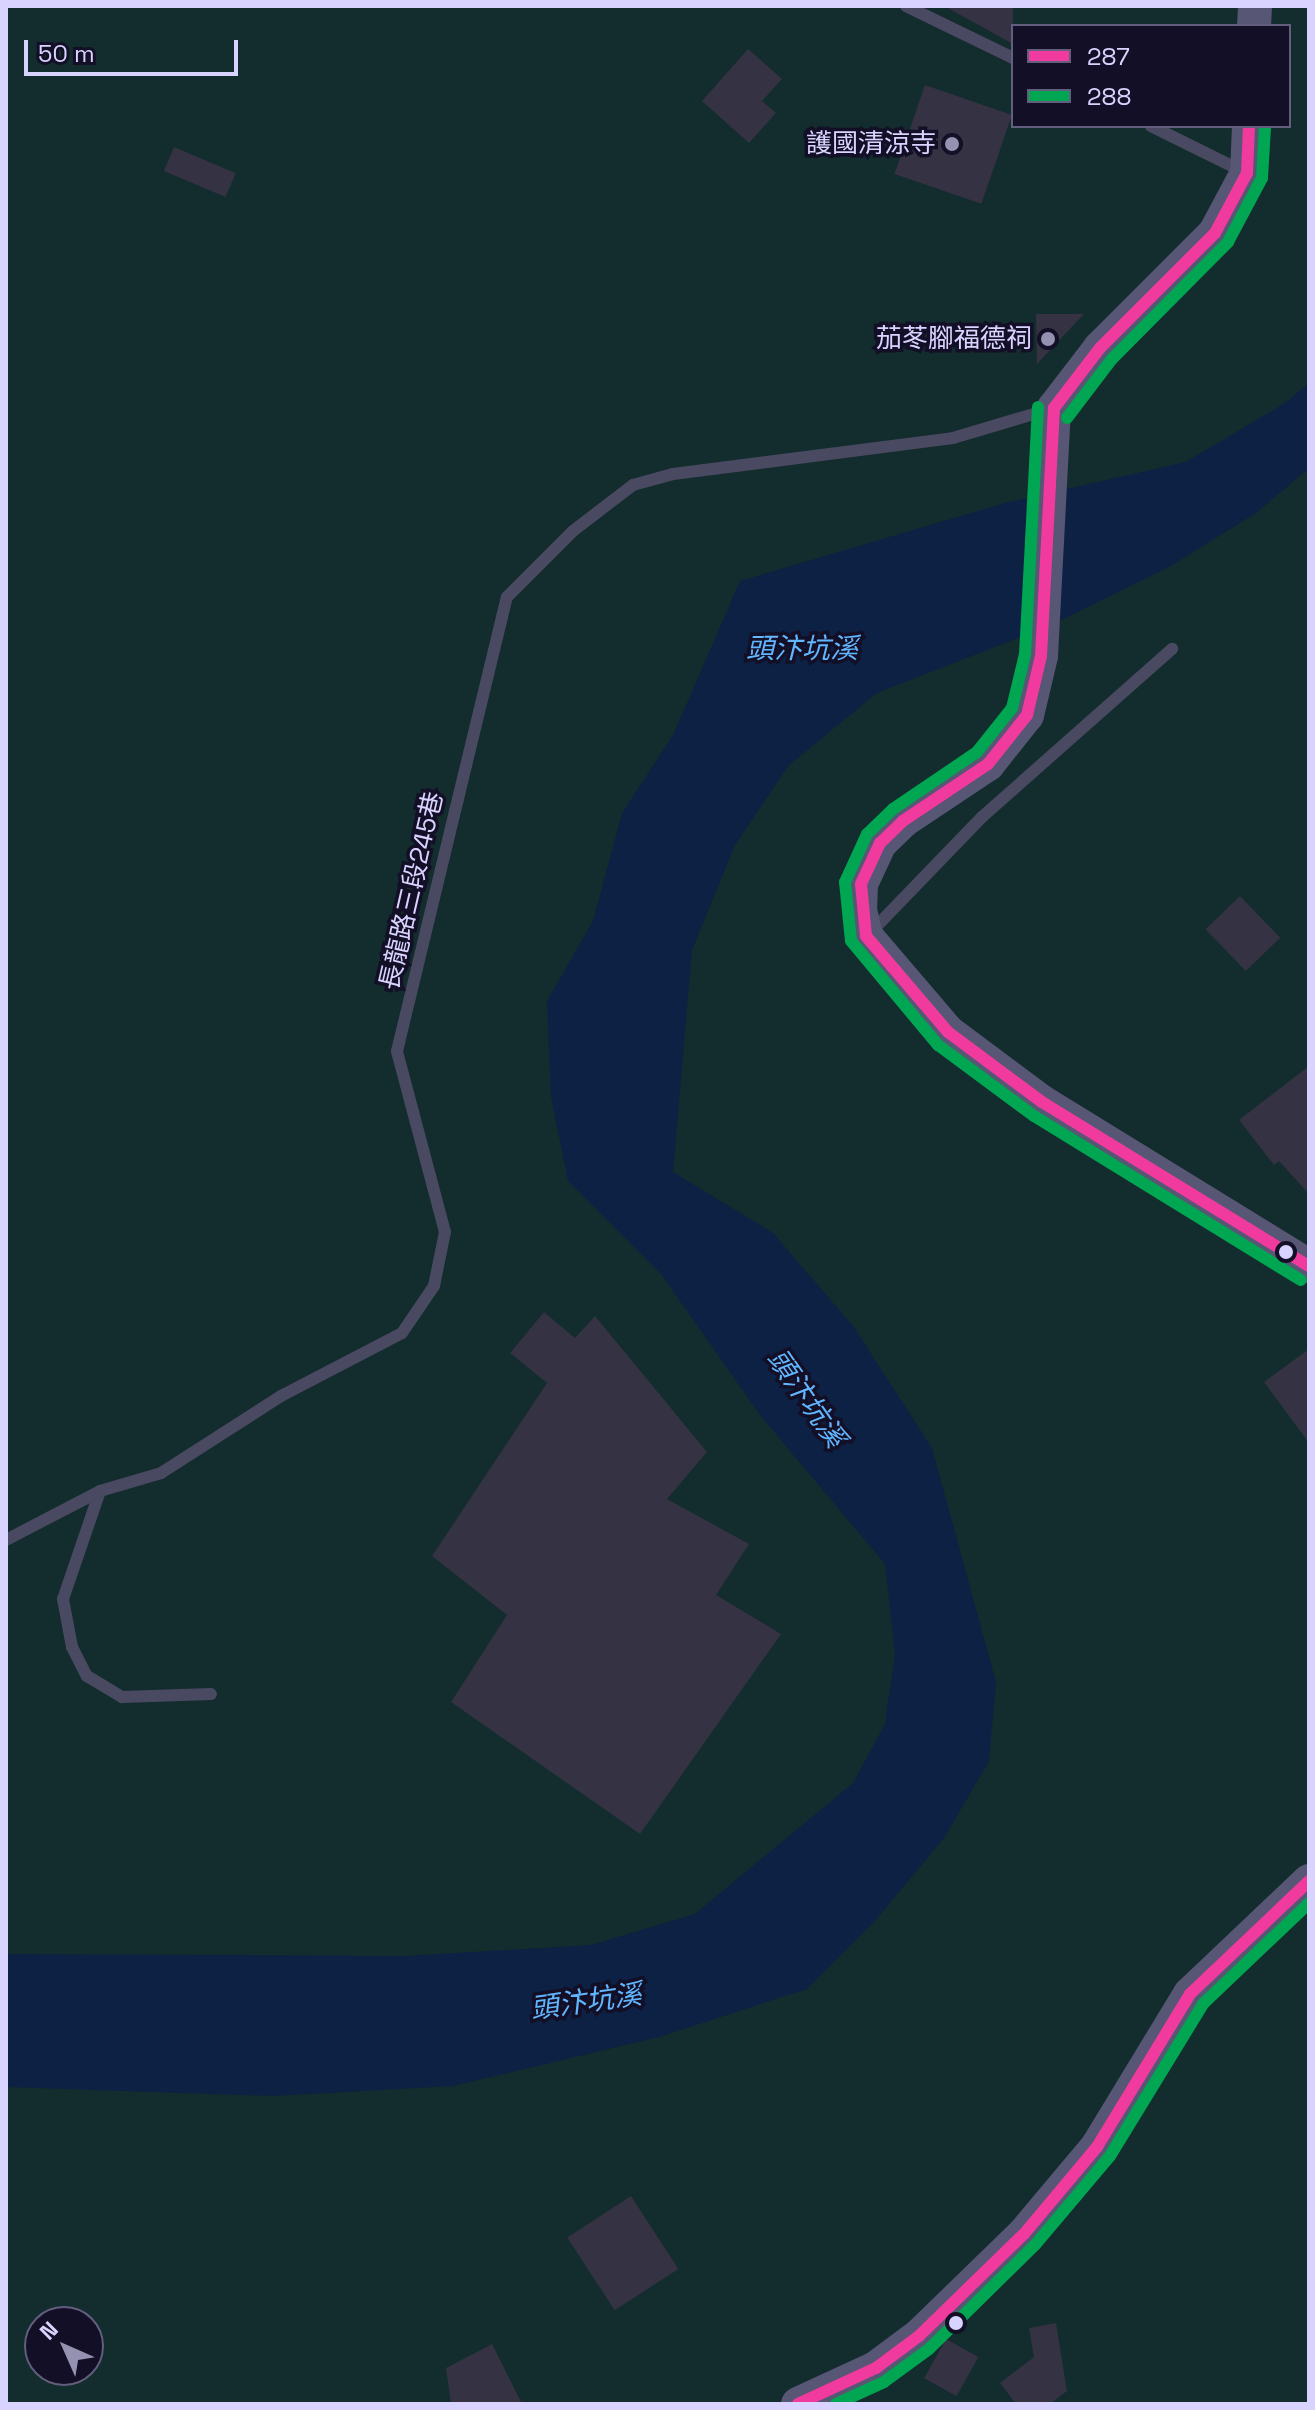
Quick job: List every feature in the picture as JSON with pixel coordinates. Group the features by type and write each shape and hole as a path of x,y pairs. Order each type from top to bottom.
{"main road":[{"path":"1249,128 1247,173 1215,233 1100,348 1054,408 1041,656 1017,734 988,764 903,821 880,843 861,884 866,936 948,1032 1042,1102 1309,1266"},
{"path":"798,2404 876,2368 919,2336 1024,2234 1097,2147 1190,1994 1309,1881"}],"lane":[{"path":"906,6 1011,57"},
{"path":"1155,128 1247,173"},
{"name":"長龍路三段245巷","path":"6,1540 100,1491 161,1473 281,1396 402,1333 434,1286 445,1232 397,1051 507,597 573,531 633,485 673,474 953,438 1054,408"},
{"path":"866,936 982,817 1172,649"},
{"path":"100,1491 63,1599 72,1647 87,1676 122,1697 211,1694"}],"green space":[{"path":"6,6 1309,6 1309,2404 6,2404"}],"water":[{"name":"頭汴坑溪","path":"1309,383 1309,468 1256,513 1169,567 1049,626 877,693 789,765 735,845 692,950 673,1172 773,1233 853,1326 932,1448 996,1682 989,1761 944,1838 874,1922 807,1989 659,2037 453,2086 273,2096 6,2087 6,1954 406,1956 591,1945 695,1914 853,1783 885,1724 895,1654 885,1564 760,1415 661,1274 568,1181 551,1097 547,1001 593,921 622,813 673,735 740,581 1005,503 1186,462 1285,403"}],"building":[{"path":"944,6 1013,6 1011,43"},
{"path":"748,49 782,79 762,101 776,113 749,143 702,101"},
{"name":"護國清涼寺","path":"925,85 1011,115 981,204 894,174"},
{"path":"174,147 236,173 226,197 164,171"},
{"name":"茄苳腳福德祠","path":"1036,314 1084,314 1037,364"},
{"path":"1240,896 1280,938 1246,971 1205,929"},
{"path":"1309,1066 1309,1194 1279,1161 1274,1165 1239,1120"},
{"path":"544,1312 575,1338 595,1316 707,1452 667,1499 749,1544 716,1595 781,1634 640,1834 451,1702 507,1615 432,1556 547,1383 510,1353"},
{"path":"1309,1349 1309,1443 1264,1382"},
{"path":"631,2196 678,2269 615,2310 567,2237"},
{"path":"1056,2323 1067,2391 1050,2404 1016,2404 1000,2383 1034,2357 1029,2328"},
{"path":"946,2339 978,2357 957,2396 924,2378"},
{"path":"492,2344 522,2404 451,2404 446,2368"}],"transit line":[{"name":"287","path":"1054,408 1100,348 1215,233 1247,173 1249,128"},
{"name":"288","path":"1067,418 1112,359 1228,242 1262,178 1265,128"},
{"name":"288","path":"1038,407 1025,654 1012,708 977,752 893,809 867,834 845,882 851,941 938,1045 1034,1116 1301,1280"},
{"name":"287","path":"1054,408 1041,656 1027,715 988,764 903,821 880,843 861,884 866,936 948,1032 1042,1102 1309,1266"},
{"name":"287","path":"798,2404 876,2368 919,2336 1024,2234 1097,2147 1190,1994 1309,1881"},
{"name":"288","path":"836,2404 884,2382 929,2349 1035,2245 1110,2156 1203,2004 1309,1903"}],"place":[{"name":"護國清涼寺","path":"952,144"},
{"name":"茄苳腳福德祠","path":"1048,339"}]}
